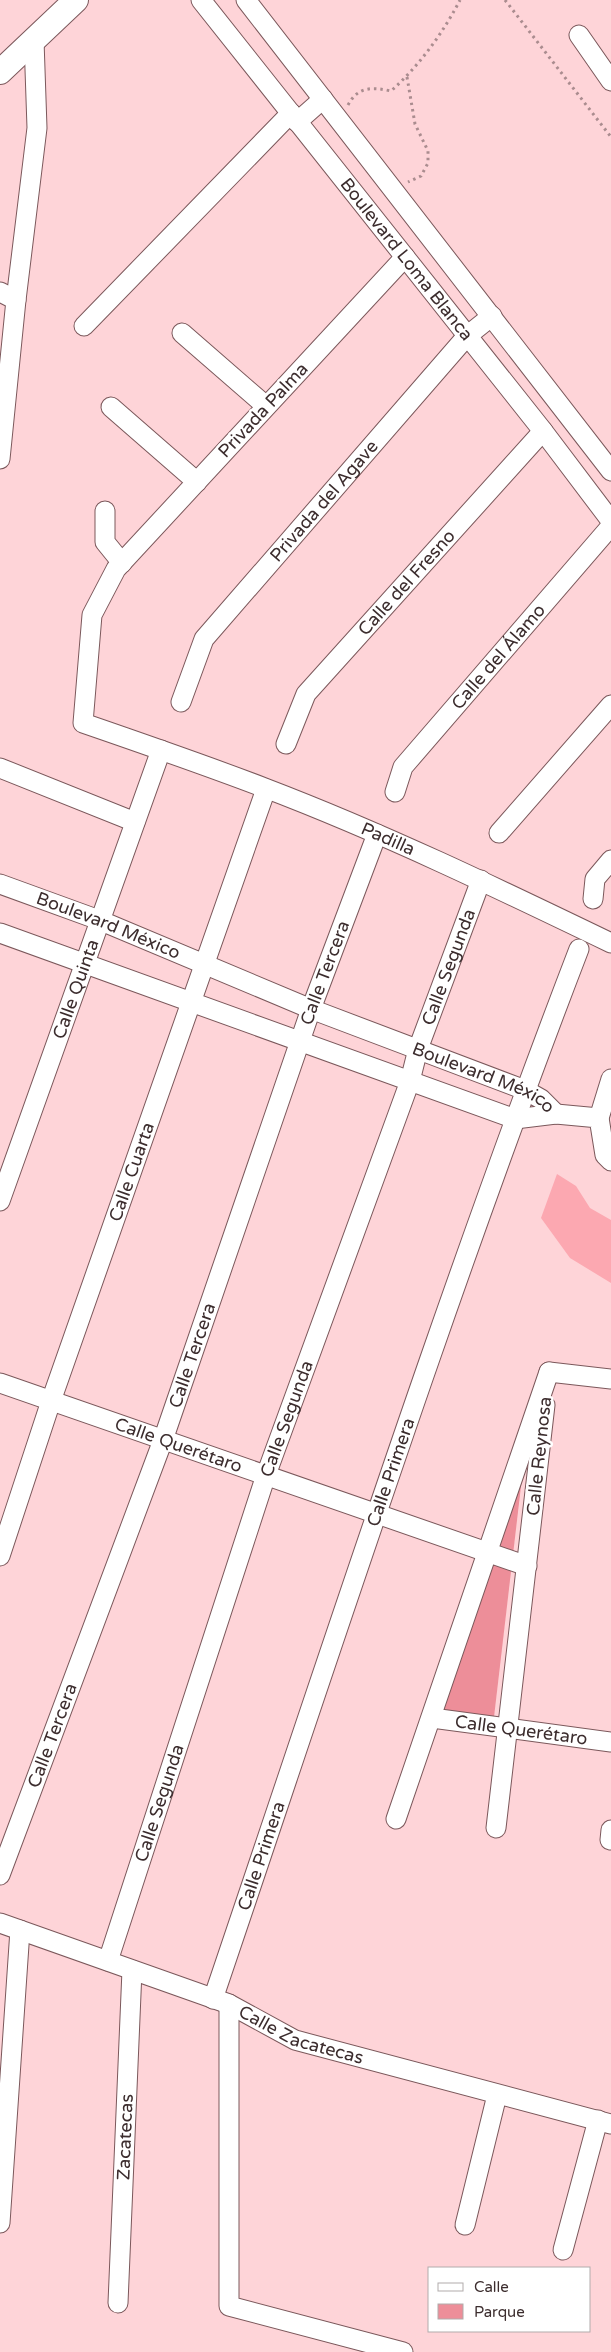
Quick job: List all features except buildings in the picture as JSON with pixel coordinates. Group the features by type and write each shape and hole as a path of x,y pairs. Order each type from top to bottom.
{"main road":[{"path":"5,67 76,0"}],"street":[{"name":"Boulevard Loma Blanca","path":"200,0 543,431 611,521"},
{"name":"Boulevard Loma Blanca","path":"246,0 611,471"},
{"path":"579,35 611,80"},
{"path":"0,460 8,296 37,128 34,40"},
{"path":"84,326 294,117 323,99"},
{"name":"Privada Palma","path":"161,750 83,723 92,615 116,569 405,257"},
{"name":"Privada del Agave","path":"181,702 204,639 467,336 492,316"},
{"path":"182,333 266,406"},
{"path":"111,407 197,482"},
{"name":"Calle del Fresno","path":"286,744 306,694 543,431"},
{"path":"106,511 105,542 122,563"},
{"name":"Calle del Álamo","path":"396,792 403,767 611,526"},
{"path":"499,833 611,705"},
{"name":"Padilla","path":"161,750 266,788 377,834 481,880 611,943"},
{"name":"Calle Quinta","path":"0,1201 161,750"},
{"path":"0,768 135,822"},
{"name":"Calle Cuarta","path":"0,1556 51,1401 190,1002 206,966 266,788"},
{"name":"Calle Tercera","path":"0,1875 163,1440 311,1009 377,834"},
{"path":"593,899 595,880 611,860"},
{"name":"Calle Segunda","path":"108,1962 266,1475 410,1081 418,1050 481,880"},
{"name":"Boulevard México","path":"0,884 99,920 311,1009 525,1090 541,1099 556,1114"},
{"name":"Boulevard México","path":"0,933 515,1119 556,1114"},
{"name":"Calle Primera","path":"403,2352 229,2306 221,2002 377,1514 525,1090 579,949"},
{"path":"611,1079 599,1118 605,1155 611,1161"},
{"path":"556,1114 599,1118"},
{"path":"549,1372 611,1379"},
{"name":"Calle Reynosa","path":"396,1819 549,1372"},
{"name":"Calle Reynosa","path":"496,1828 549,1372"},
{"name":"Calle Querétaro","path":"0,1383 527,1566"},
{"name":"Calle Querétaro","path":"432,1718 611,1742"},
{"name":"Calle Zacatecas","path":"0,1923 221,2002 295,2040 604,2122"},
{"path":"0,2223 20,1930"},
{"name":"Zacatecas","path":"118,2303 132,1970"},
{"path":"465,2225 497,2094"},
{"path":"563,2250 604,2122"}],"path":[{"path":"340,121 353,96 373,86 391,91 407,77 452,15 460,0"},
{"path":"505,0 611,136"},
{"path":"400,197 398,192 403,185 421,176 428,163 428,151 415,124 407,77"}],"green space":[{"path":"525,1452 494,1717 441,1710"}]}
